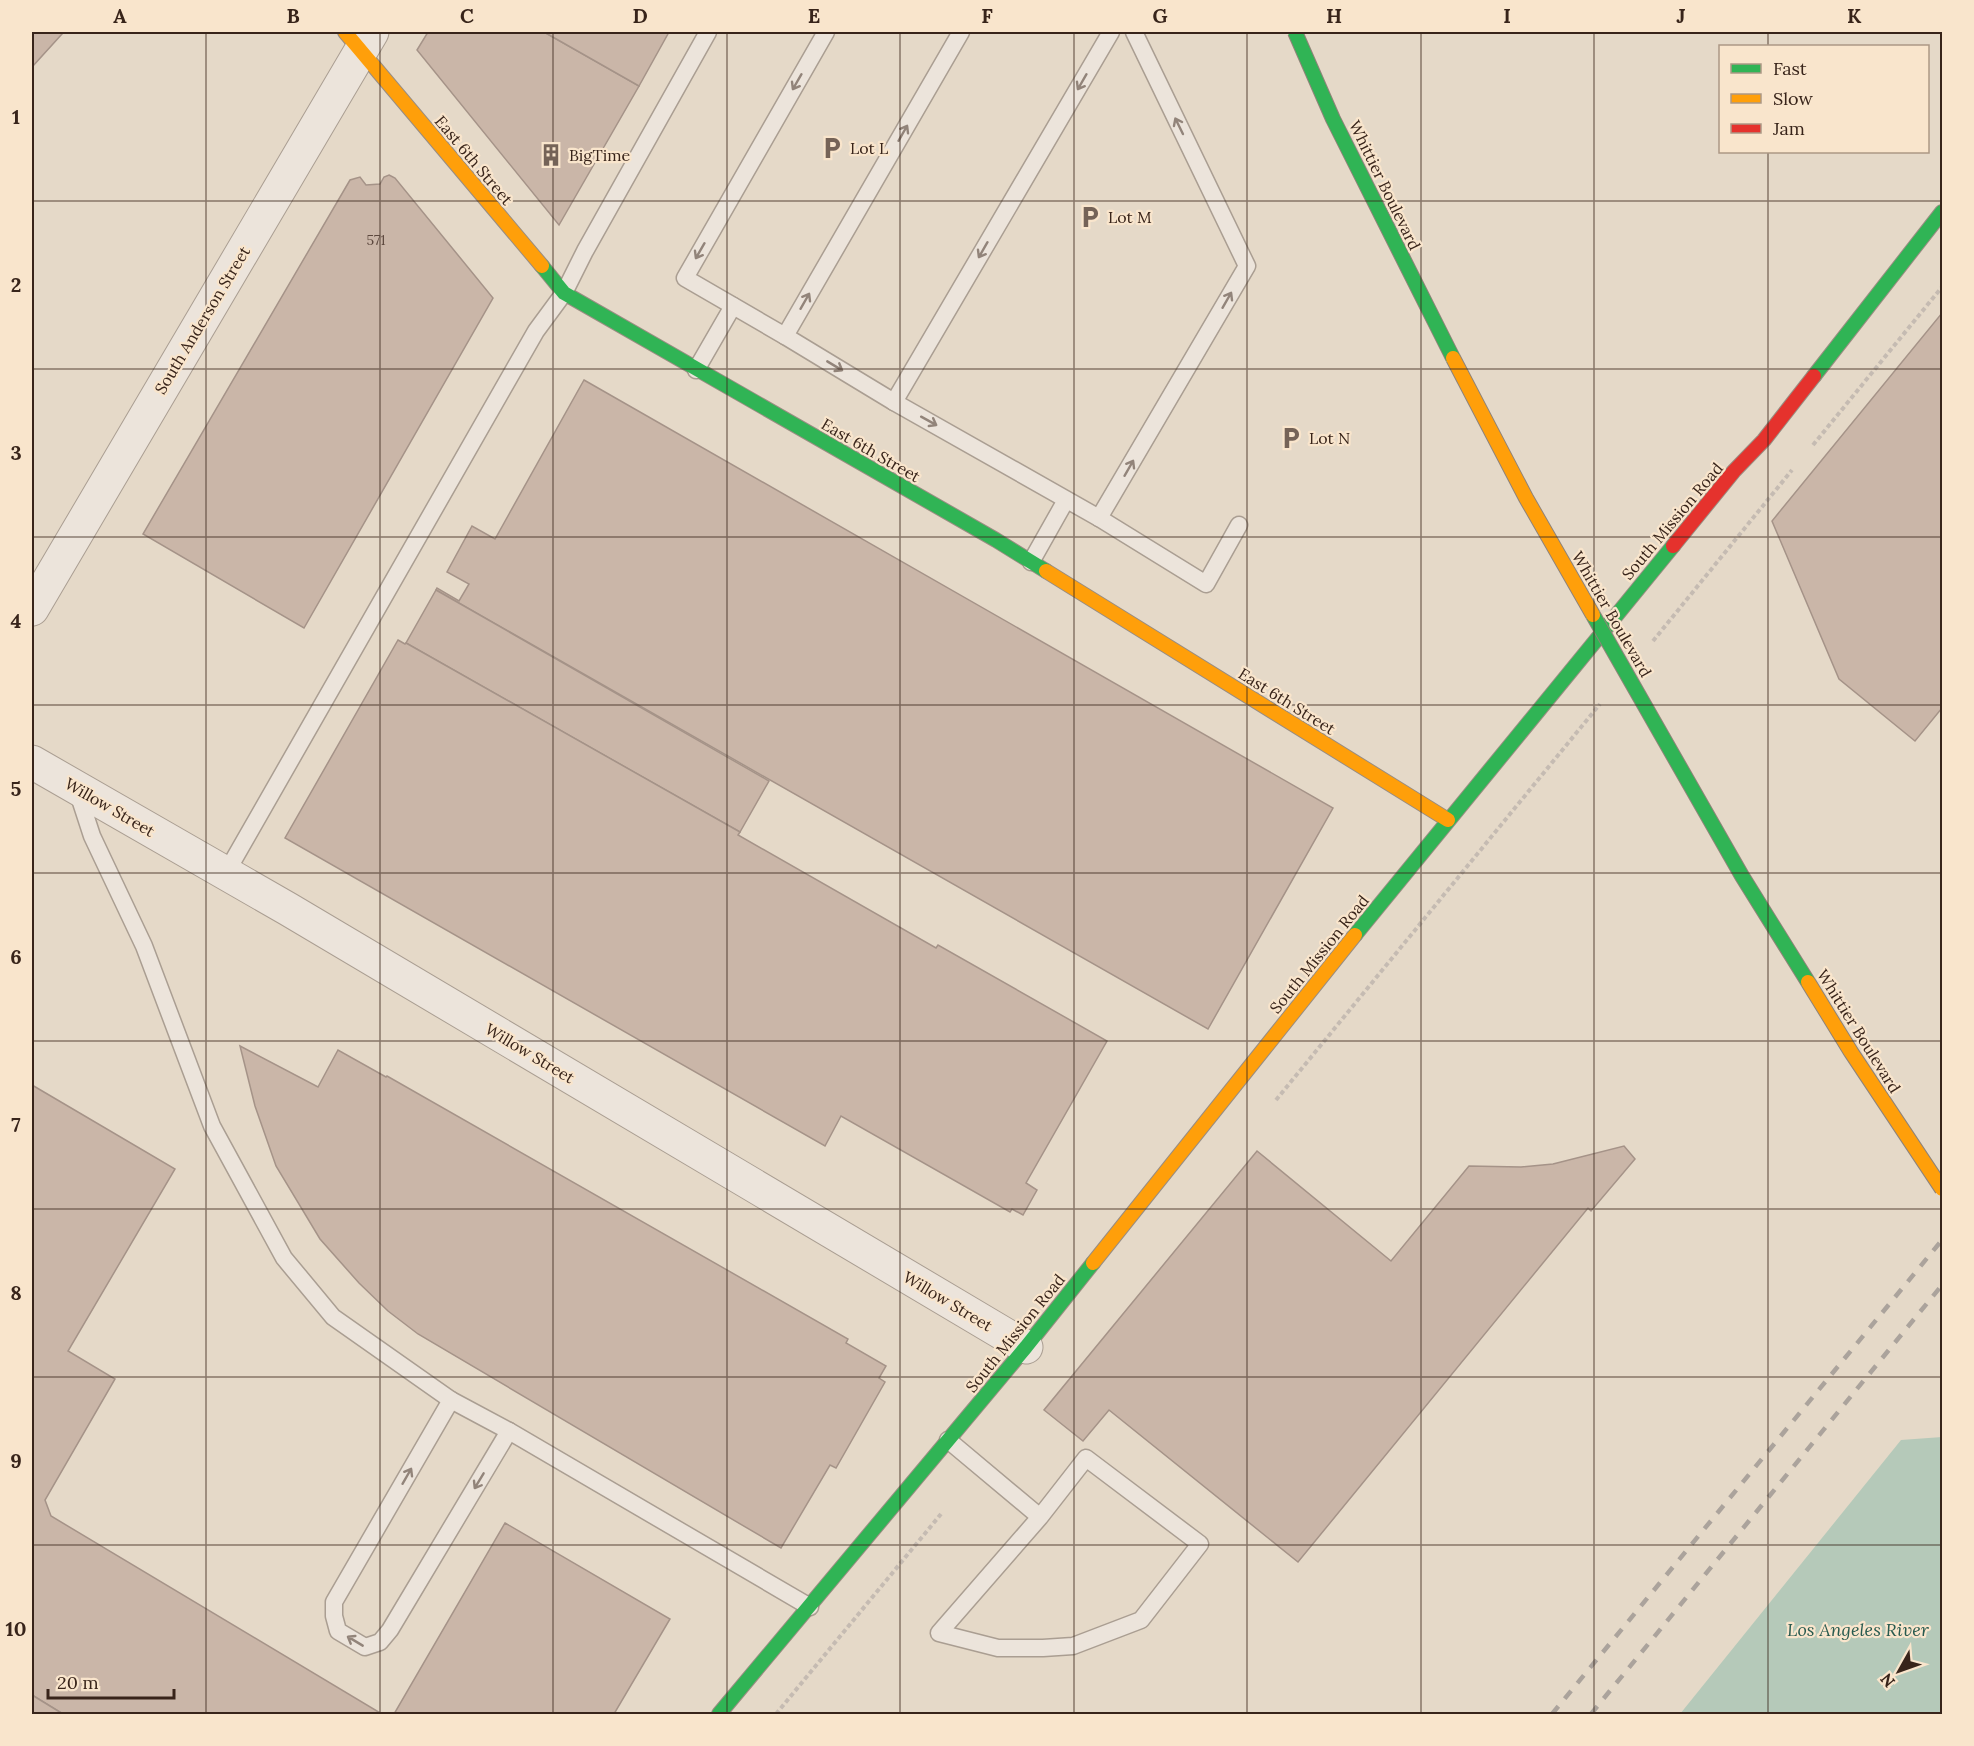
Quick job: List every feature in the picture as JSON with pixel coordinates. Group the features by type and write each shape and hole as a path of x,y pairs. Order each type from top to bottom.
{"street":[{"name":"Whittier Boulevard","path":"1295,32 1334,119 1419,292 1526,498 1742,876 1851,1052 1942,1190"},
{"name":"East 6th Street","path":"359,38 564,293 996,540 1448,820"},
{"name":"South Anderson Street","path":"32,609 359,38"},
{"name":"South Mission Road","path":"727,1712 810,1607 1026,1347 1448,820 1734,471 1764,440 1942,212"},
{"name":"Willow Street","path":"32,762 226,873 1026,1347"}],"lane":[{"path":"226,873 530,341 564,293 585,251 708,32"},
{"path":"826,32 685,278 894,402 1099,518 1206,584 1239,525"},
{"path":"785,336 961,32"},
{"path":"894,402 1111,32"},
{"path":"1099,518 1247,266 1134,32"},
{"path":"696,370 733,306"},
{"path":"1031,562 1066,500"},
{"path":"76,788 92,836 144,946 212,1126 284,1258 333,1317 451,1400 509,1431 810,1607"},
{"path":"451,1400 334,1602 334,1616 338,1631 365,1647 380,1642 390,1630 509,1431"},
{"path":"948,1440 1040,1517"},
{"path":"1086,1458 1200,1544 1141,1620 1073,1646 998,1648 939,1633 1040,1517 1086,1458"}],"path":[{"path":"1647,648 1797,465"},
{"path":"1273,1105 1602,703"},
{"path":"776,1714 941,1513"}],"water":[{"name":"Los Angeles River","path":"1942,1437 1942,1714 1680,1714 1901,1440"}],"building":[{"path":"32,32 60,32 62,34 32,67"},
{"name":"BigTime","path":"428,32 544,32 639,86 559,225 417,50"},
{"path":"544,32 669,32 639,86"},
{"path":"389,175 395,178 493,298 304,628 143,534 350,180 360,177 366,185 380,184 384,177"},
{"path":"1942,313 1942,708 1915,741 1839,679 1772,521"},
{"path":"584,380 1333,808 1208,1029 436,590 437,588 459,601 469,584 447,572 472,526 495,539"},
{"path":"436,590 769,781 740,832 406,643"},
{"path":"398,640 740,832 738,835 936,948 938,945 1107,1041 1026,1183 1037,1190 1023,1215 1012,1209 1010,1212 841,1116 825,1146 285,838"},
{"path":"240,1046 318,1087 338,1050 848,1339 846,1343 886,1366 879,1378 885,1382 836,1468 830,1465 781,1548 418,1334 388,1311 359,1283 320,1239 276,1166 255,1106"},
{"path":"32,1085 175,1169 68,1351 115,1379 45,1500 51,1516 382,1714 63,1714 32,1695"},
{"path":"1624,1146 1635,1159 1591,1211 1588,1208 1298,1562 1109,1410 1083,1441 1044,1410 1257,1151 1391,1261 1469,1166 1521,1167 1553,1164"},
{"path":"505,1523 670,1619 614,1714 394,1714"},
{"path":"32,1695 63,1714 32,1714"}],"railway":[{"path":"1552,1714 1942,1240"},
{"path":"1591,1714 1942,1285"}],"traffic: fast":[{"path":"1295,32 1333,119 1453,358"},
{"path":"1814,376 1942,212"},
{"path":"542,266 564,293 996,540 1046,571"},
{"path":"1355,935 1673,546"},
{"path":"1593,615 1742,876 1808,982"},
{"path":"719,1714 1026,1347 1093,1263"}],"traffic: slow":[{"path":"345,32 542,266"},
{"path":"1453,358 1526,498 1593,615"},
{"path":"1046,571 1448,820"},
{"path":"1093,1263 1355,935"},
{"path":"1808,982 1851,1052 1942,1189"}],"traffic: jam":[{"path":"1673,546 1734,471 1764,440 1814,376"}],"place":[{"name":"Lot L","path":"832,148"},
{"name":"BigTime","path":"551,155"},
{"name":"Lot M","path":"1090,217"},
{"name":"Lot N","path":"1291,438"}]}
